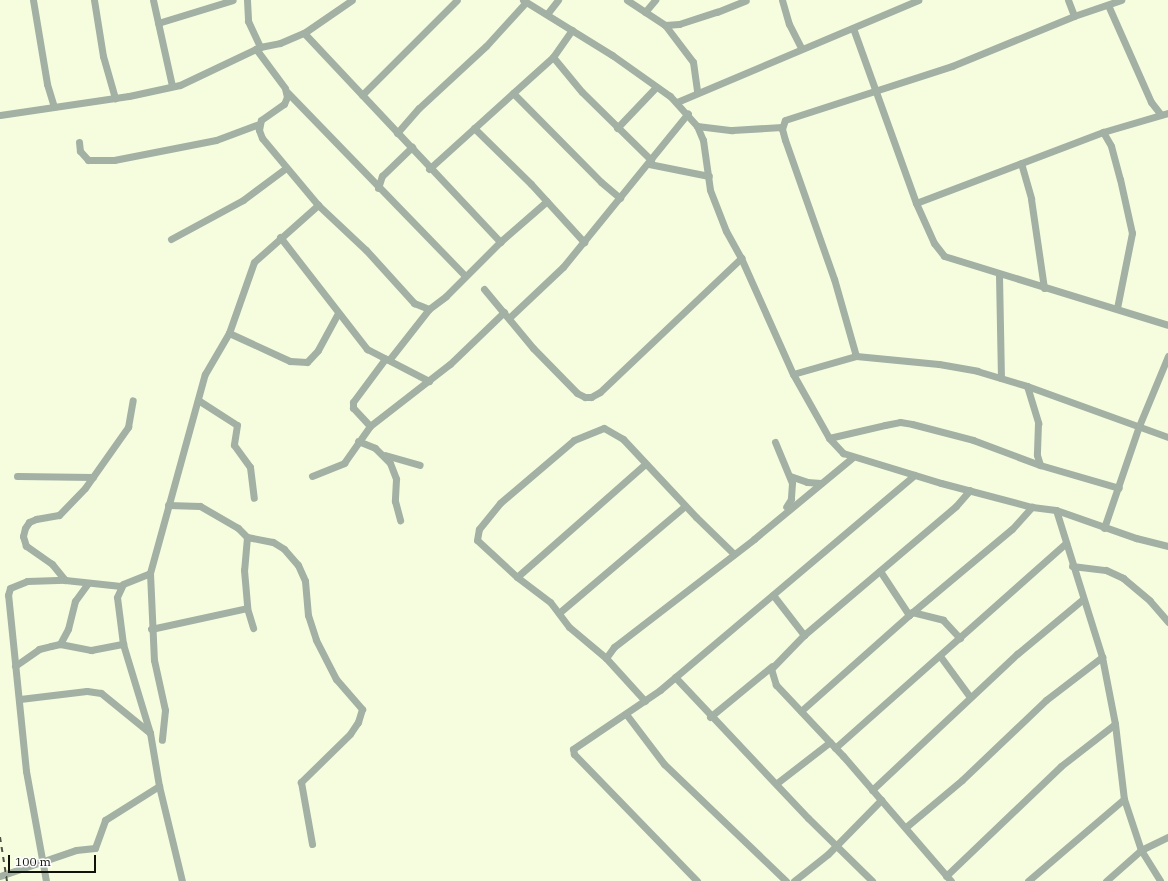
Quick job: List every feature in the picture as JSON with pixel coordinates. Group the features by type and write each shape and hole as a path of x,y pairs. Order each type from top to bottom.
{"street":[{"path":"33,0 47,84 54,107"},
{"path":"94,0 103,56 115,98"},
{"path":"153,0 172,86"},
{"path":"158,23 233,0"},
{"path":"248,0 248,21 258,48 286,92 465,276"},
{"path":"0,115 115,98 172,86 258,48 280,43 304,33 352,0"},
{"path":"362,94 457,0"},
{"path":"547,14 558,0"},
{"path":"627,0 665,25 693,62 697,92"},
{"path":"645,12 655,0"},
{"path":"665,25 702,17 746,0"},
{"path":"782,0 789,24 801,48"},
{"path":"677,102 697,92 918,0"},
{"path":"1068,0 1074,16"},
{"path":"856,356 836,286 794,171 782,127 785,120 876,92 952,66 1074,16 1121,0"},
{"path":"397,133 419,108 486,46 524,1 572,30 656,87 677,102 688,113 697,126 703,140 716,208 741,258 793,374 829,438 843,453 852,458 970,490 1032,506 1056,510 1104,528 1168,546"},
{"path":"1108,5 1151,102 1166,114"},
{"path":"853,28 916,203 934,243 944,256 999,275 1117,308 1168,325"},
{"path":"429,169 553,57 572,30"},
{"path":"304,33 397,133 412,147 429,169 500,242"},
{"path":"553,57 567,76 650,162 709,176"},
{"path":"617,128 656,87"},
{"path":"79,142 80,151 88,160 114,160 216,140 259,124 261,120 284,104 287,97 286,92"},
{"path":"513,93 601,182 620,198"},
{"path":"509,318 563,267 650,162 688,113"},
{"path":"916,203 1103,132 1166,114"},
{"path":"259,124 262,138 318,205 366,250 414,304 428,309"},
{"path":"697,126 732,130 782,127"},
{"path":"474,128 547,201 584,242"},
{"path":"1103,132 1111,146 1132,233 1117,308"},
{"path":"378,188 382,176 412,147"},
{"path":"1021,163 1032,199 1044,288"},
{"path":"171,239 243,200 286,168"},
{"path":"370,426 352,404 365,383 387,360 428,309 446,296 500,242 547,201"},
{"path":"162,740 165,706 156,674 151,629 150,573 205,374 229,333 254,262 280,237 318,205"},
{"path":"280,237 367,349 429,382"},
{"path":"484,289 533,348 577,393 585,397 591,397 600,392 741,258"},
{"path":"999,275 1001,378"},
{"path":"312,476 344,463 370,426 429,382 504,312"},
{"path":"229,333 290,361 307,362 318,350 338,313"},
{"path":"793,374 856,356 939,364 1001,378 1027,386 1168,437"},
{"path":"1104,528 1119,488 1139,426 1168,356"},
{"path":"1027,386 1038,423 1037,455 1040,465"},
{"path":"65,580 52,564 26,546 23,536 25,528 29,522 59,515 93,476 128,427 133,400"},
{"path":"198,400 237,426 234,445 250,466 254,498"},
{"path":"829,438 900,422 973,440 1040,465 1119,488"},
{"path":"646,701 606,658 569,627 560,612 516,577 476,537 482,524 500,503 574,440 598,429 604,428 617,434 685,506 734,554"},
{"path":"358,441 385,455 420,465"},
{"path":"775,442 790,476 792,499 777,518"},
{"path":"385,455 396,479 395,501 400,520"},
{"path":"606,658 614,647 734,554 852,458"},
{"path":"516,577 645,464"},
{"path":"697,881 573,753 573,749 646,701 914,475"},
{"path":"17,476 93,476"},
{"path":"790,476 807,482 821,483"},
{"path":"710,717 772,666 804,635 956,506 970,490"},
{"path":"168,505 200,506 238,528 247,537 273,542 284,548 298,565 306,581 308,615 316,640 336,679 362,709 358,722 350,734 301,782 312,844"},
{"path":"560,612 685,506"},
{"path":"801,711 911,614 1012,530 1032,506"},
{"path":"1056,510 1072,566 1102,657 1115,724 1124,799 1141,850 1160,881"},
{"path":"247,537 244,570 247,608 253,628"},
{"path":"777,783 833,745 940,656 1066,544"},
{"path":"1072,566 1106,570 1123,578 1150,601 1168,622"},
{"path":"880,571 911,614 943,620 960,638"},
{"path":"46,881 41,862 26,771 20,699 7,601 10,588 27,581 65,580 121,586 150,573"},
{"path":"60,644 68,629 75,601 88,583"},
{"path":"121,586 116,600 123,644 150,734 159,786 182,881"},
{"path":"773,595 804,635"},
{"path":"872,790 1040,633 1083,599"},
{"path":"151,629 247,608"},
{"path":"15,666 39,649 60,644 91,650 123,644"},
{"path":"940,656 970,698"},
{"path":"906,827 962,780 1046,700 1102,657"},
{"path":"772,666 774,682 833,745 906,827 948,878 1061,766 1115,724"},
{"path":"674,677 710,717 777,783 836,846 872,881"},
{"path":"20,699 87,691 101,693 150,734"},
{"path":"626,714 652,751 668,768 786,881"},
{"path":"0,876 76,850 95,848 105,820 159,786"},
{"path":"1028,881 1124,799"},
{"path":"794,881 836,846 881,800"},
{"path":"1106,881 1141,850 1168,837"}],"railway":[{"path":"0,837 7,881"}]}
